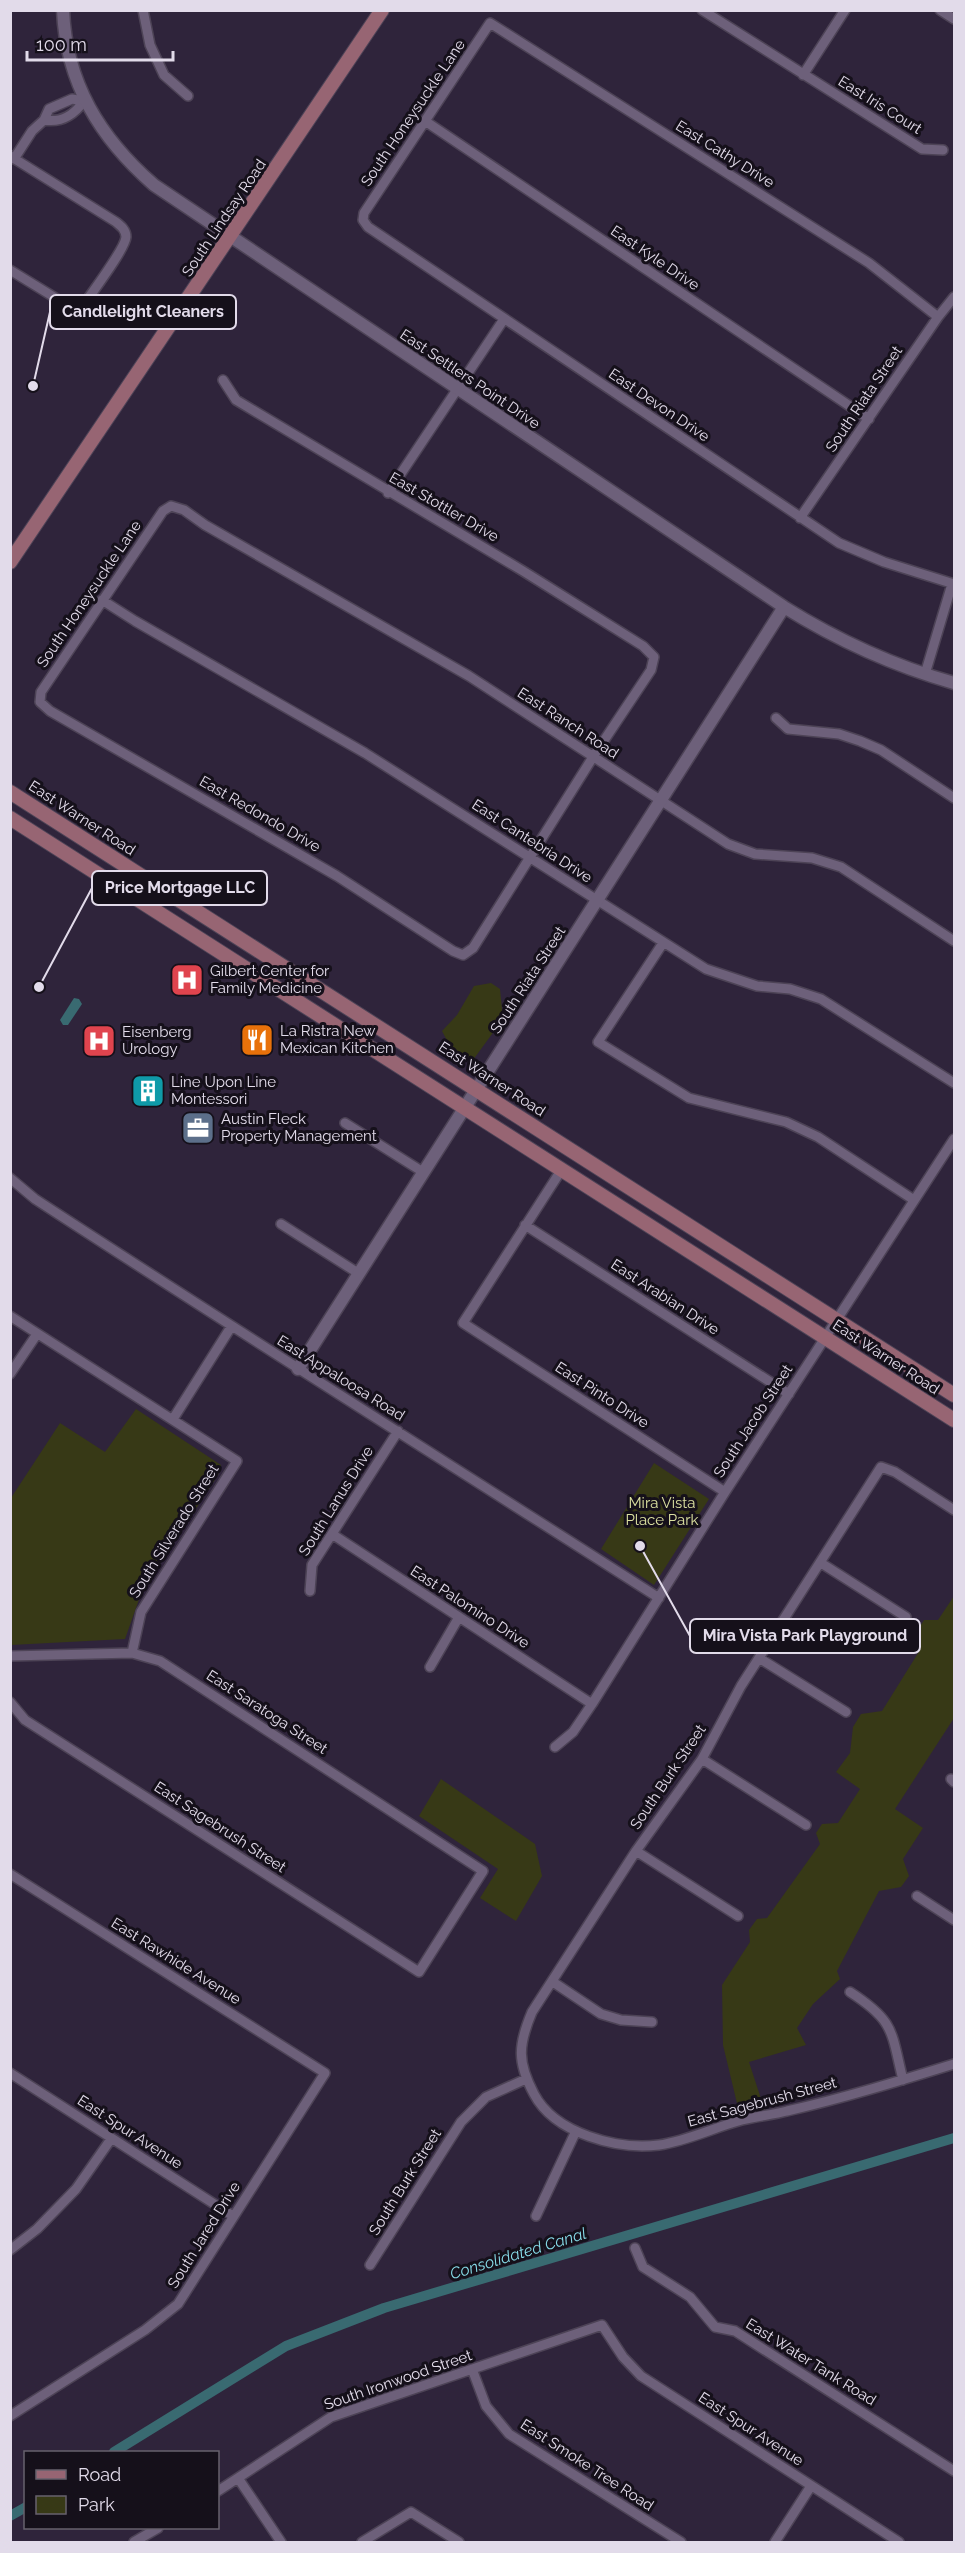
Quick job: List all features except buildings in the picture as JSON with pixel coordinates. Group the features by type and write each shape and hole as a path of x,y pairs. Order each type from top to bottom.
{"main road":[{"name":"South Lindsay Road","path":"10,562 382,10"},
{"name":"East Warner Road","path":"10,792 954,1395"},
{"name":"East Warner Road","path":"10,818 954,1420"},
{"path":"139,900 151,882"}],"street":[{"name":"East Settlers Point Drive","path":"63,10 69,56 84,101 111,143 154,185 784,607 838,638 925,674 954,683"},
{"path":"143,10 150,45 164,75 188,96"},
{"name":"East Iris Court","path":"702,10 922,149 943,150"},
{"path":"803,75 844,10"},
{"path":"940,10 954,19"},
{"name":"South Honeysuckle Lane","path":"363,220 364,213 490,23"},
{"name":"East Cathy Drive","path":"490,23 869,263 938,317"},
{"path":"10,270 77,309 85,303 126,238 123,228 116,222 12,158 32,131 44,120 49,109 72,99 84,101 76,112 56,122 44,120"},
{"name":"East Kyle Drive","path":"424,121 869,419"},
{"name":"East Devon Drive","path":"363,220 368,227 839,543 884,562 953,584"},
{"name":"South Riata Street","path":"801,518 954,297"},
{"path":"388,492 504,319"},
{"name":"East Stottler Drive","path":"223,380 237,400 523,571 643,646 654,657 651,670 593,757"},
{"name":"South Honeysuckle Lane","path":"40,702 41,692 102,600 163,511 171,506"},
{"name":"East Ranch Road","path":"171,506 184,510 205,525 469,676 728,844 755,854 812,858 841,867 954,941"},
{"path":"925,674 953,584"},
{"name":"East Cantebria Drive","path":"102,600 365,753 706,969 757,986 789,989 821,999 954,1083"},
{"name":"South Riata Street","path":"298,1368 784,607"},
{"name":"East Redondo Drive","path":"40,702 50,711 337,876 453,951 463,954 473,948 531,858"},
{"path":"776,718 788,729 840,734 881,750 954,798"},
{"path":"531,858 593,757"},
{"path":"663,943 598,1042 689,1098 786,1122 818,1137 914,1200"},
{"path":"345,1123 423,1172"},
{"name":"South Jacob Street","path":"555,1747 573,1732 592,1704 725,1492 954,1139"},
{"path":"525,1225 562,1169"},
{"name":"East Appaloosa Road","path":"10,1178 35,1199 231,1327 659,1598"},
{"path":"281,1224 358,1273"},
{"name":"East Pinto Drive","path":"525,1225 463,1323 725,1492"},
{"name":"East Arabian Drive","path":"525,1225 789,1394"},
{"path":"10,1316 172,1419 231,1327"},
{"path":"10,1374 37,1334"},
{"name":"South Silverado Street","path":"132,1653 141,1612 237,1461 172,1419"},
{"name":"South Lanus Drive","path":"310,1591 312,1565 398,1431"},
{"name":"South Burk Street","path":"576,2131 554,2118 539,2103 526,2079 520,2057 522,2036 532,2012 636,1851 702,1759 741,1686 881,1467 895,1472 954,1510"},
{"name":"East Palomino Drive","path":"332,1534 592,1704"},
{"path":"821,1563 906,1617"},
{"path":"430,1667 459,1617"},
{"name":"East Saratoga Street","path":"10,1656 132,1653 160,1661 483,1871 419,1972"},
{"path":"759,1658 846,1712"},
{"name":"East Sagebrush Street","path":"10,1702 25,1720 419,1972"},
{"path":"702,1759 806,1825"},
{"path":"636,1851 738,1916"},
{"name":"East Rawhide Avenue","path":"10,1874 325,2073"},
{"path":"917,1896 954,1920"},
{"path":"553,1982 601,2014 621,2019 652,2022"},
{"path":"850,1992 871,2006 889,2026 903,2080"},
{"name":"East Sagebrush Street","path":"576,2131 612,2142 660,2145 741,2120 785,2112 954,2064"},
{"name":"East Spur Avenue","path":"10,2073 233,2216"},
{"name":"South Jared Drive","path":"10,2416 145,2330 177,2304 325,2073"},
{"name":"South Burk Street","path":"370,2265 461,2122 486,2097 526,2079"},
{"path":"536,2216 576,2131"},
{"path":"10,2250 37,2229 76,2189 111,2139"},
{"name":"East Water Tank Road","path":"635,2248 643,2267 690,2297 715,2327 735,2331 954,2471"},
{"name":"East Spur Avenue","path":"602,2325 623,2357 641,2376 899,2542"},
{"name":"South Ironwood Street","path":"219,2490 331,2417 602,2325"},
{"name":"East Smoke Tree Road","path":"472,2369 486,2406 509,2434 681,2542"},
{"path":"238,2478 281,2542"},
{"path":"775,2542 811,2486"},
{"path":"362,2542 411,2512 459,2542"},
{"path":"138,2542 158,2529"}],"green space":[{"path":"491,983 500,989 503,1019 473,1060 452,1050 442,1031 457,1015 474,986"},
{"path":"136,1409 221,1465 218,1475 142,1591 125,1639 11,1645 11,1498 60,1423 105,1452"},
{"name":"Mira Vista Place Park","path":"654,1463 709,1499 654,1585 601,1549"},
{"path":"954,1596 954,1718 895,1809 923,1828 903,1859 909,1876 901,1887 879,1891 837,1971 840,1979 813,2004 797,2028 806,2045 749,2062 766,2114 741,2120 723,2045 722,1985 750,1942 749,1930 757,1919 767,1918 820,1844 816,1833 822,1824 838,1823 860,1789 836,1772 850,1753 853,1727 861,1714 882,1711 920,1650 916,1633 924,1620 938,1620"},
{"path":"441,1779 535,1844 542,1876 516,1921 480,1898 498,1869 419,1816"}],"shaded area":[{"path":"74,998 79,999 82,1004 68,1025 63,1025 60,1020"}],"waterway":[{"name":"Consolidated Canal","path":"116,2451 286,2346 384,2308 954,2138"},
{"name":"Consolidated Canal","path":"10,2516 24,2508"}],"place":[{"name":"Candlelight Cleaners","path":"33,386"},
{"name":"Gilbert Center for Family Medicine","path":"187,980"},
{"name":"Price Mortgage LLC","path":"39,987"},
{"name":"La Ristra New Mexican Kitchen","path":"257,1040"},
{"name":"Eisenberg Urology","path":"99,1041"},
{"name":"Line Upon Line Montessori","path":"148,1091"},
{"name":"Austin Fleck Property Management","path":"198,1128"},
{"name":"Mira Vista Park Playground","path":"640,1546"}]}
